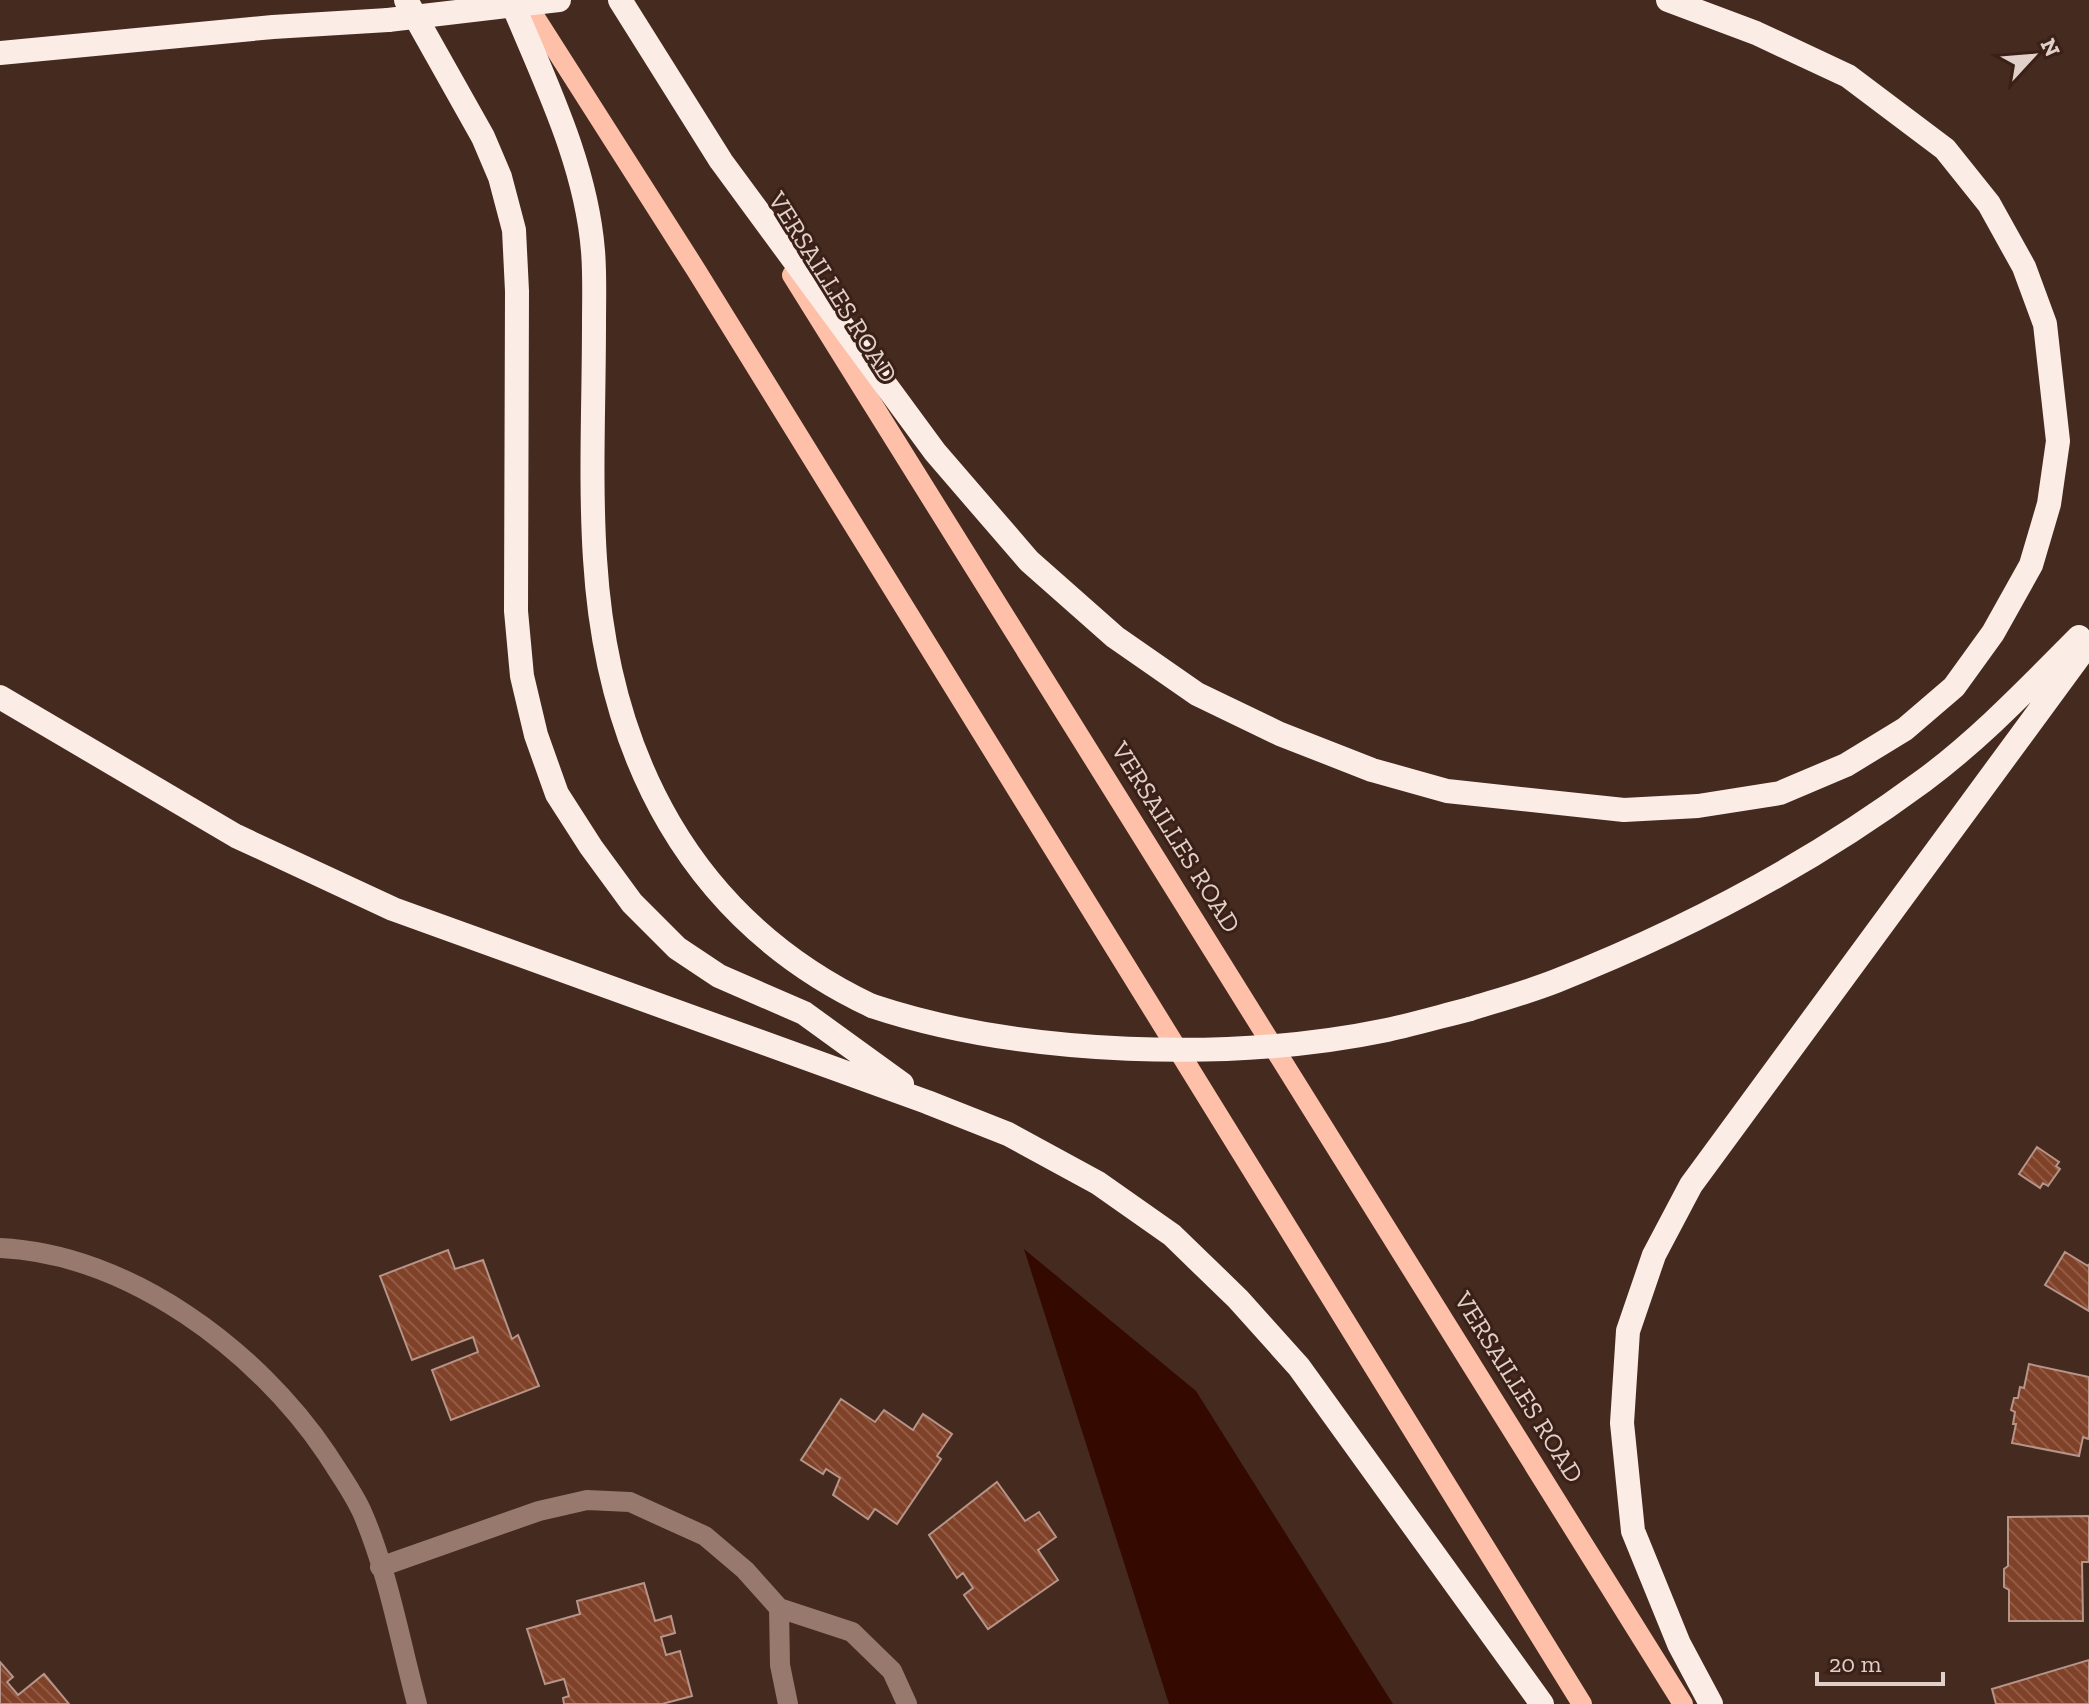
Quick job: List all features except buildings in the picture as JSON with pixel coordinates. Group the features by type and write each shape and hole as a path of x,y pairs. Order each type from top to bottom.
{"highway":[{"path":"406,0 483,137 500,177 514,230 517,291 516,611 522,676 536,735 557,794 632,903 677,948 719,976 804,1013 927,1102"},
{"path":"511,0 569,143 593,250 595,558 612,683 630,738 654,795 680,840 710,882 788,958 833,987 872,1006 939,1025 1044,1042 1222,1049 1317,1041 1386,1030 1470,1009 1555,981 1663,934 1777,875 1854,828 1936,770 1992,722 2089,628"},
{"path":"0,53 273,27 388,20 559,0"},
{"name":"VERSAILLES ROAD","path":"620,0 721,161"},
{"path":"721,161 935,452 1029,561 1115,637 1197,694 1280,734 1372,770 1447,791 1624,810 1698,806 1780,793 1846,765 1905,729 1954,687 1993,633 2031,565 2049,504 2058,441 2045,324 2024,267 1989,204 1945,149 1848,76 1756,33 1668,0"},
{"path":"1711,1704 1679,1644 1633,1531 1622,1423 1628,1331 1654,1255 1691,1185 2089,643"},
{"path":"0,697 236,836 393,909 927,1102 1008,1134 1098,1183 1172,1235 1238,1299 1299,1367 1542,1704"}],"main road":[{"path":"524,0 696,270 1582,1704"},
{"name":"VERSAILLES ROAD","path":"721,161 1683,1704"}],"street":[{"path":"0,1248 28,1249 57,1255 90,1266 162,1299 239,1354 292,1407 341,1474 362,1511 417,1704"},
{"path":"380,1567 539,1511 587,1500 630,1502 705,1536 745,1570 779,1608 852,1632 892,1671 907,1704"},
{"path":"779,1608 780,1665 788,1704"}],"shaded area":[{"path":"1024,1249 1196,1391 1393,1704 1169,1704"}]}
